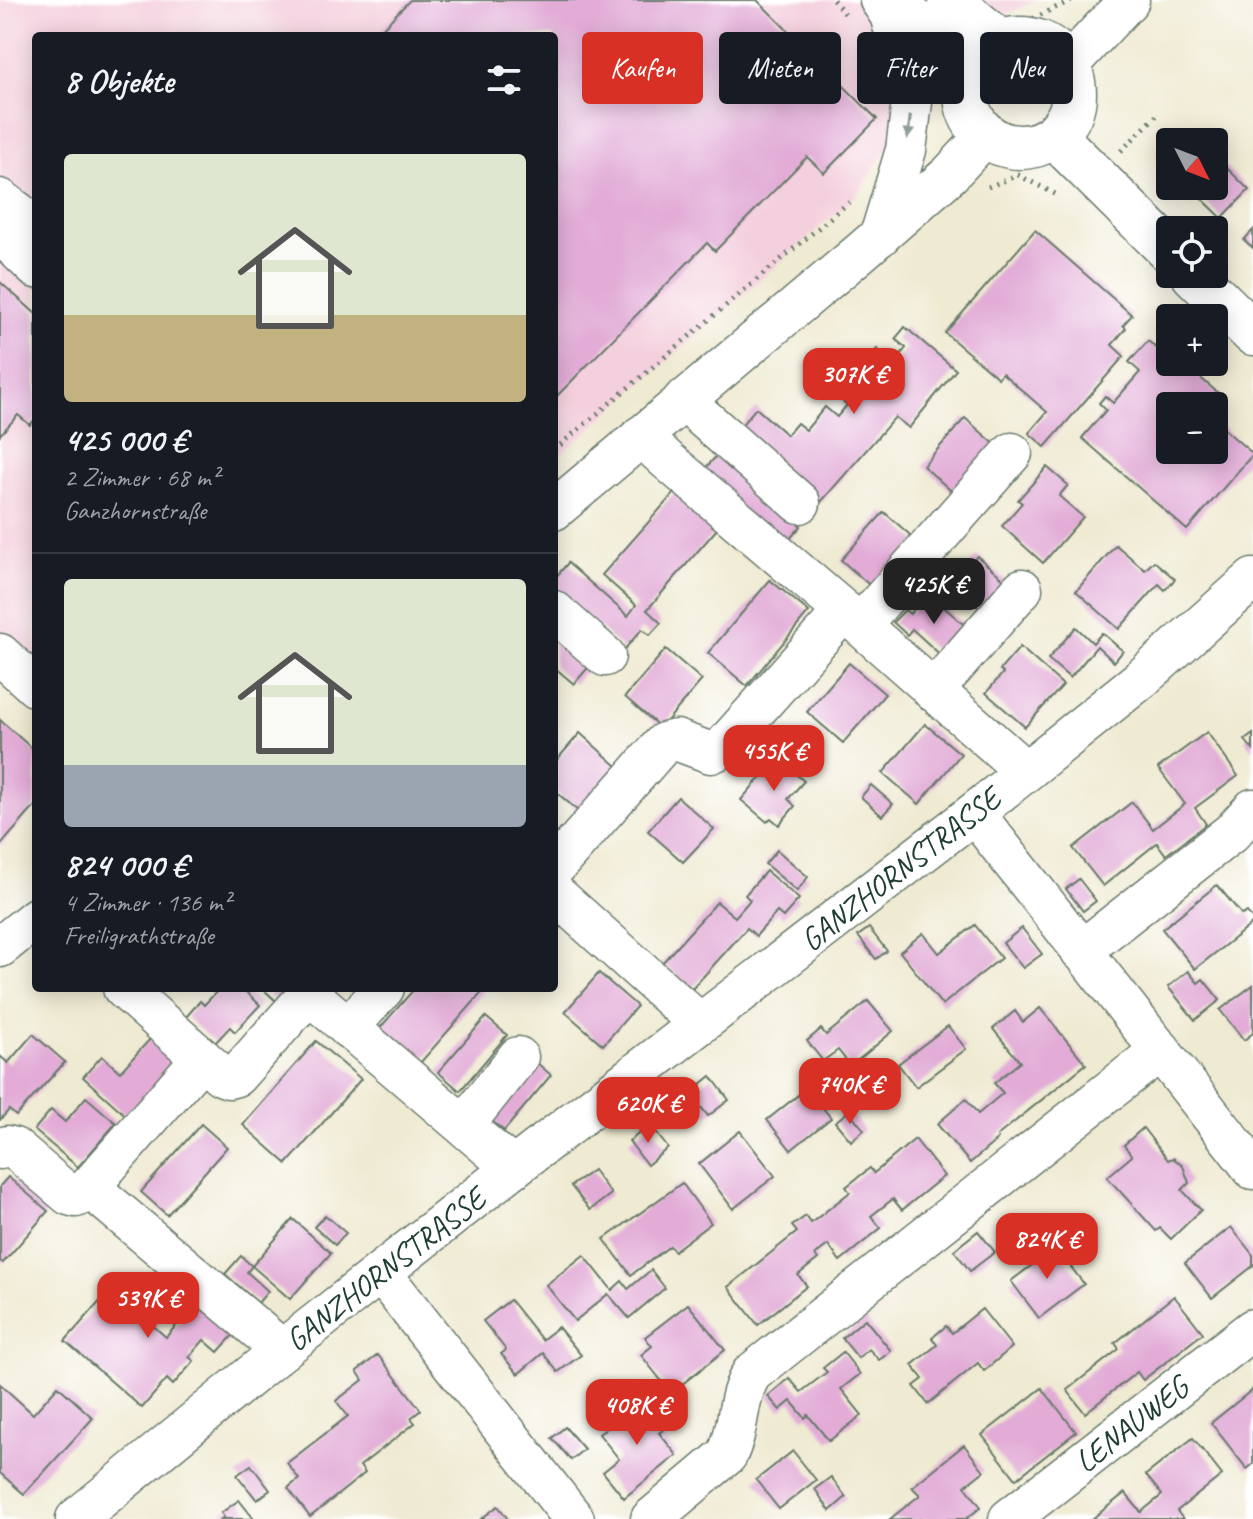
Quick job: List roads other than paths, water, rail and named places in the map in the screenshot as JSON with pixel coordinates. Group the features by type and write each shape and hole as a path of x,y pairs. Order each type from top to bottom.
{"main road":[{"path":"892,0 953,57 968,78"},
{"path":"957,3 989,32"},
{"path":"980,57 968,78 966,94 969,110 986,135 1002,144 1020,147 1038,145 1054,136 1067,121 1074,103 1073,78"},
{"path":"1054,136 1084,190 1156,241"},
{"path":"1207,288 1253,333"}],"street":[{"path":"880,0 890,15 913,94 906,150 880,236"},
{"path":"1073,60 1129,0"},
{"path":"558,507 880,236 950,174 986,135"},
{"path":"0,199 32,223"},
{"path":"0,233 32,264"},
{"path":"683,400 800,503"},
{"name":"GANZHORNSTRASSE","path":"641,436 1025,771"},
{"path":"558,863 664,743 676,740 711,753 722,748 1012,453"},
{"name":"GANZHORNSTRASSE","path":"76,1519 282,1350 513,1168 974,813 1141,679 1253,579"},
{"path":"933,691 1022,589"},
{"path":"558,615 605,656"},
{"path":"0,654 32,683"},
{"path":"1081,951 1231,833 1253,809"},
{"path":"974,813 1253,1169"},
{"path":"558,897 699,1023"},
{"path":"0,947 32,921"},
{"path":"128,992 221,1075 229,1078 236,1076 301,1003 315,999 513,1168"},
{"path":"348,1028 380,992"},
{"path":"651,1519 727,1455 734,1442 746,1383 752,1373 1161,1050"},
{"path":"464,1125 518,1057"},
{"path":"0,1149 7,1146 14,1148 69,1195 76,1197 83,1194 202,1058"},
{"path":"89,1187 282,1350"},
{"path":"381,1273 574,1519"},
{"name":"LENAUWEG","path":"1009,1519 1253,1329"}]}
